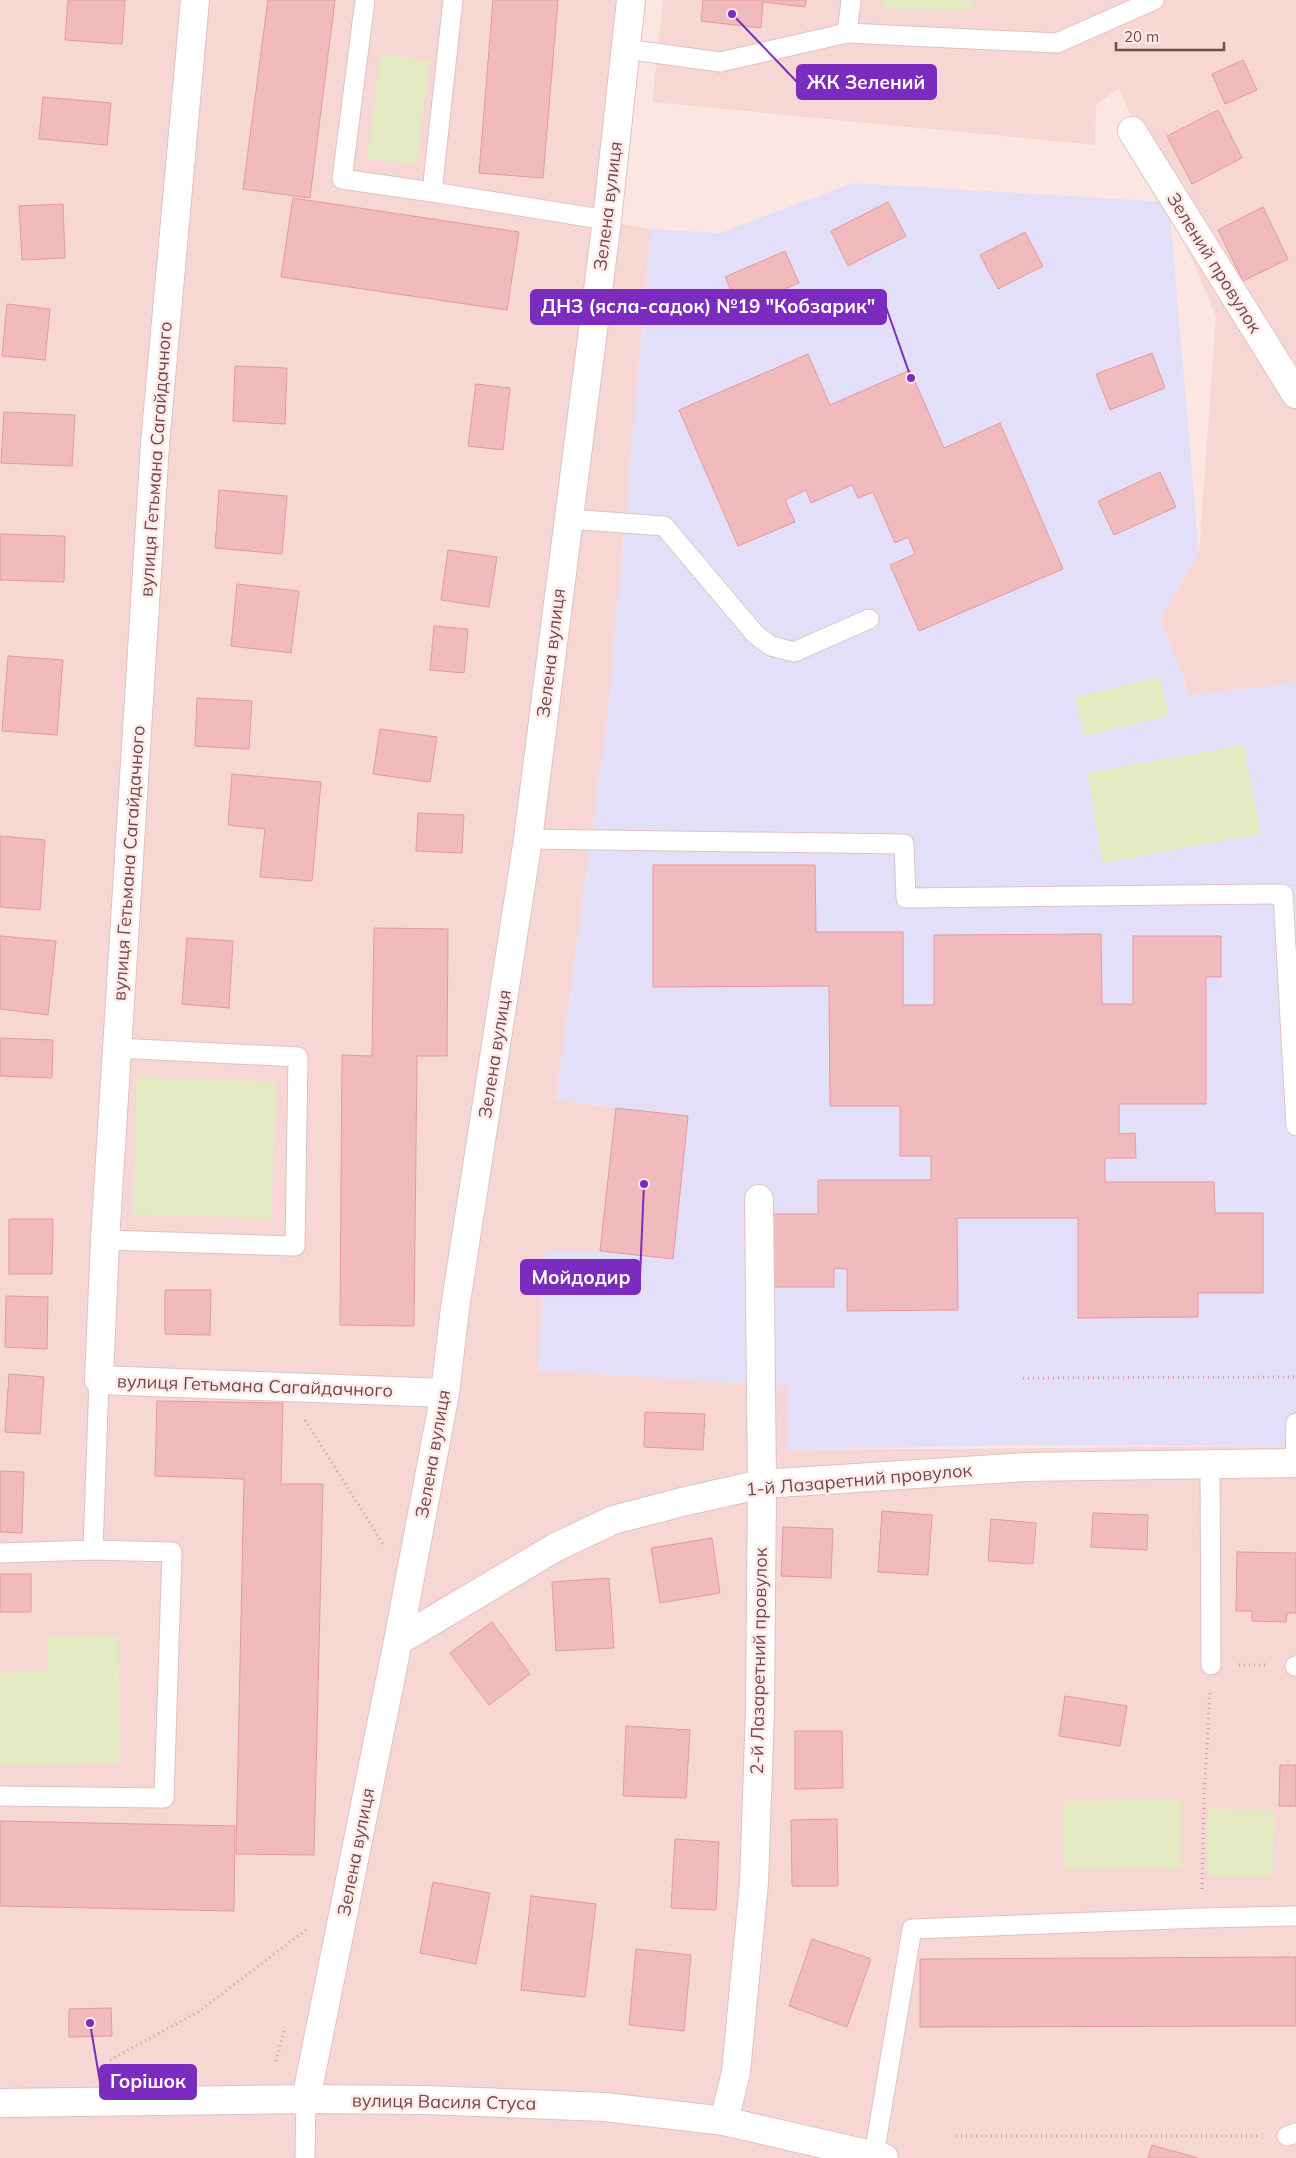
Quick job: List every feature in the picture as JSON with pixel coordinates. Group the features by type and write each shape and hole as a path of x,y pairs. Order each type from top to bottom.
{"street":[{"name":"вулиця Гетьмана Сагайдачного","path":"195,0 155,444 104,1240 99,1380 445,1393"},
{"name":"Зелена вулиця","path":"306,2099 398,1641 445,1393 455,1308 528,839 607,220 630,0"},
{"name":"Зелений провулок","path":"1132,131 1296,394"},
{"name":"2-й Лазаретний провулок","path":"724,2120 736,2072 754,1883 760,1710 762,1484 759,1199"},
{"name":"1-й Лазаретний провулок","path":"398,1641 556,1547 613,1520 762,1484 1026,1468 1295,1463"},
{"name":"вулиця Василя Стуса","path":"0,2103 306,2099 425,2100 604,2107 724,2120 879,2156"}],"lane":[{"path":"365,0 342,180 432,192 607,220"},
{"path":"432,192 453,0"},
{"path":"847,33 851,0"},
{"path":"625,49 720,62 847,33 1057,43 1154,0"},
{"path":"568,519 664,526 756,635 771,646 794,652 868,619"},
{"path":"528,839 904,844 906,898 1283,894 1296,1126"},
{"path":"104,1240 295,1246 298,1057 117,1048"},
{"path":"93,1550 99,1380"},
{"path":"1295,1463 1296,1423"},
{"path":"1210,1464 1212,1665"},
{"path":"0,1553 93,1550 172,1552 164,1798 0,1796"},
{"path":"879,2156 912,1928 1296,1916"},
{"path":"305,2158 306,2099"}],"path":[{"path":"1023,1378 1296,1377"},
{"path":"283,1387 386,1548"},
{"path":"1202,1918 1204,1798 1212,1665 1295,1666"},
{"path":"110,2060 198,2012 312,1925"},
{"path":"956,2136 1291,2135"}],"shaded area":[{"path":"0,0 631,0 607,221 651,229 608,714 556,1099 616,1108 600,1251 546,1252 538,1370 788,1386 788,1450 1296,1446 1296,2158 0,2158"},
{"path":"663,0 1296,0 1296,682 1190,696 1160,619 1199,553 1216,316 1119,88 1096,105 1095,145 652,102"},
{"path":"853,183 1169,202 1199,553 1160,619 1190,696 1296,682 1296,1446 1025,1445 788,1450 788,1386 538,1370 546,1251 600,1251 673,1259 688,1117 556,1099 608,714 651,229 720,233"}],"green space":[{"path":"882,0 973,0 973,10 882,9"},
{"path":"381,54 430,61 416,165 367,158"},
{"path":"1160,677 1169,716 1084,736 1075,697"},
{"path":"1244,745 1261,834 1103,863 1087,773"},
{"path":"137,1077 276,1082 271,1219 133,1214"},
{"path":"118,1635 121,1763 0,1765 0,1673 48,1672 48,1637"},
{"path":"1181,1800 1182,1868 1065,1869 1064,1801"},
{"path":"1208,1809 1274,1810 1273,1877 1207,1876"}],"building":[{"path":"68,0 125,0 122,44 65,40"},
{"path":"268,0 335,0 310,198 243,189"},
{"path":"493,0 558,0 543,178 479,173"},
{"path":"703,0 806,0 805,7 763,2 761,28 701,21"},
{"path":"1243,60 1257,90 1225,104 1212,74"},
{"path":"43,97 111,103 107,145 39,139"},
{"path":"1218,110 1242,158 1192,184 1167,136"},
{"path":"293,198 519,232 507,310 281,277"},
{"path":"888,202 906,236 848,266 831,231"},
{"path":"63,204 65,258 22,260 19,206"},
{"path":"1263,207 1288,259 1243,281 1218,230"},
{"path":"1025,232 1043,266 998,289 980,255"},
{"path":"785,251 799,283 739,308 725,277"},
{"path":"7,304 50,309 45,360 2,356"},
{"path":"1152,353 1165,388 1110,410 1096,374"},
{"path":"808,354 830,405 910,370 944,448 1000,423 1063,569 919,631 890,565 915,554 908,537 895,543 873,492 858,498 852,485 811,503 806,490 785,500 795,522 738,546 679,410"},
{"path":"235,366 287,368 285,424 233,421"},
{"path":"476,384 510,388 503,450 468,446"},
{"path":"4,412 75,415 72,466 1,463"},
{"path":"1160,472 1176,507 1114,535 1098,501"},
{"path":"219,490 287,496 282,554 215,548"},
{"path":"0,534 65,536 64,582 0,580"},
{"path":"448,550 497,557 489,607 441,600"},
{"path":"237,584 299,591 291,653 231,646"},
{"path":"434,626 468,629 464,673 430,670"},
{"path":"8,656 63,660 57,735 2,731"},
{"path":"197,698 252,701 249,749 195,746"},
{"path":"380,729 437,737 430,782 373,774"},
{"path":"232,774 321,782 312,881 260,877 265,829 228,825"},
{"path":"418,813 464,815 462,853 416,851"},
{"path":"0,836 45,840 40,910 0,907"},
{"path":"653,865 815,865 816,932 903,932 903,1005 934,1005 934,935 1101,934 1102,1004 1133,1004 1133,936 1221,936 1221,977 1206,977 1206,1104 1119,1104 1119,1134 1135,1133 1136,1158 1105,1158 1105,1182 1214,1182 1215,1213 1263,1213 1263,1293 1198,1293 1198,1317 1078,1318 1078,1218 957,1218 958,1310 847,1311 847,1269 834,1268 834,1287 767,1287 766,1214 818,1214 818,1180 931,1180 931,1156 900,1156 900,1106 830,1106 829,986 653,987"},
{"path":"374,928 448,929 447,1056 417,1056 414,1326 340,1325 342,1055 372,1056"},
{"path":"0,936 56,941 48,1015 0,1009"},
{"path":"187,938 233,941 229,1008 182,1004"},
{"path":"0,1038 53,1040 52,1078 0,1076"},
{"path":"616,1108 688,1116 673,1259 600,1251"},
{"path":"9,1219 53,1219 52,1274 9,1274"},
{"path":"165,1290 211,1290 210,1335 165,1334"},
{"path":"6,1296 48,1297 47,1349 5,1347"},
{"path":"9,1374 44,1377 40,1434 5,1432"},
{"path":"157,1401 283,1403 281,1484 323,1484 314,1855 236,1854 244,1479 155,1476"},
{"path":"645,1412 705,1414 703,1450 644,1447"},
{"path":"0,1471 24,1472 22,1533 0,1532"},
{"path":"882,1511 932,1515 928,1575 878,1572"},
{"path":"1093,1513 1148,1515 1147,1550 1091,1547"},
{"path":"991,1519 1036,1523 1033,1564 988,1561"},
{"path":"783,1527 833,1529 831,1578 781,1576"},
{"path":"712,1538 720,1593 660,1603 651,1548"},
{"path":"1237,1552 1296,1553 1296,1613 1287,1613 1286,1622 1252,1621 1252,1611 1236,1611"},
{"path":"0,1574 31,1574 31,1612 0,1612"},
{"path":"609,1578 614,1648 556,1651 552,1582"},
{"path":"492,1622 530,1674 489,1705 450,1653"},
{"path":"1065,1696 1127,1706 1120,1746 1059,1736"},
{"path":"626,1726 690,1730 686,1798 623,1796"},
{"path":"795,1731 842,1731 843,1788 795,1789"},
{"path":"1280,1765 1296,1765 1296,1806 1279,1806"},
{"path":"837,1819 838,1886 792,1886 791,1820"},
{"path":"0,1821 235,1826 234,1911 0,1906"},
{"path":"675,1839 719,1842 716,1910 671,1908"},
{"path":"433,1882 490,1893 476,1964 420,1953"},
{"path":"531,1896 596,1904 585,1997 521,1990"},
{"path":"812,1939 871,1959 847,2027 789,2006"},
{"path":"636,1949 691,1955 684,2031 629,2025"},
{"path":"1296,1957 1296,2026 920,2027 920,1959"},
{"path":"111,2008 112,2036 69,2037 69,2009"},
{"path":"1152,2145 1198,2158 1148,2158"}],"place":[{"name":"ЖК Зелений","path":"732,14"},
{"name":"ДНЗ (ясла-садок) №19 \"Кобзарик\"","path":"911,378"},
{"name":"Мойдодир","path":"644,1184"},
{"name":"Горішок","path":"90,2023"}]}
